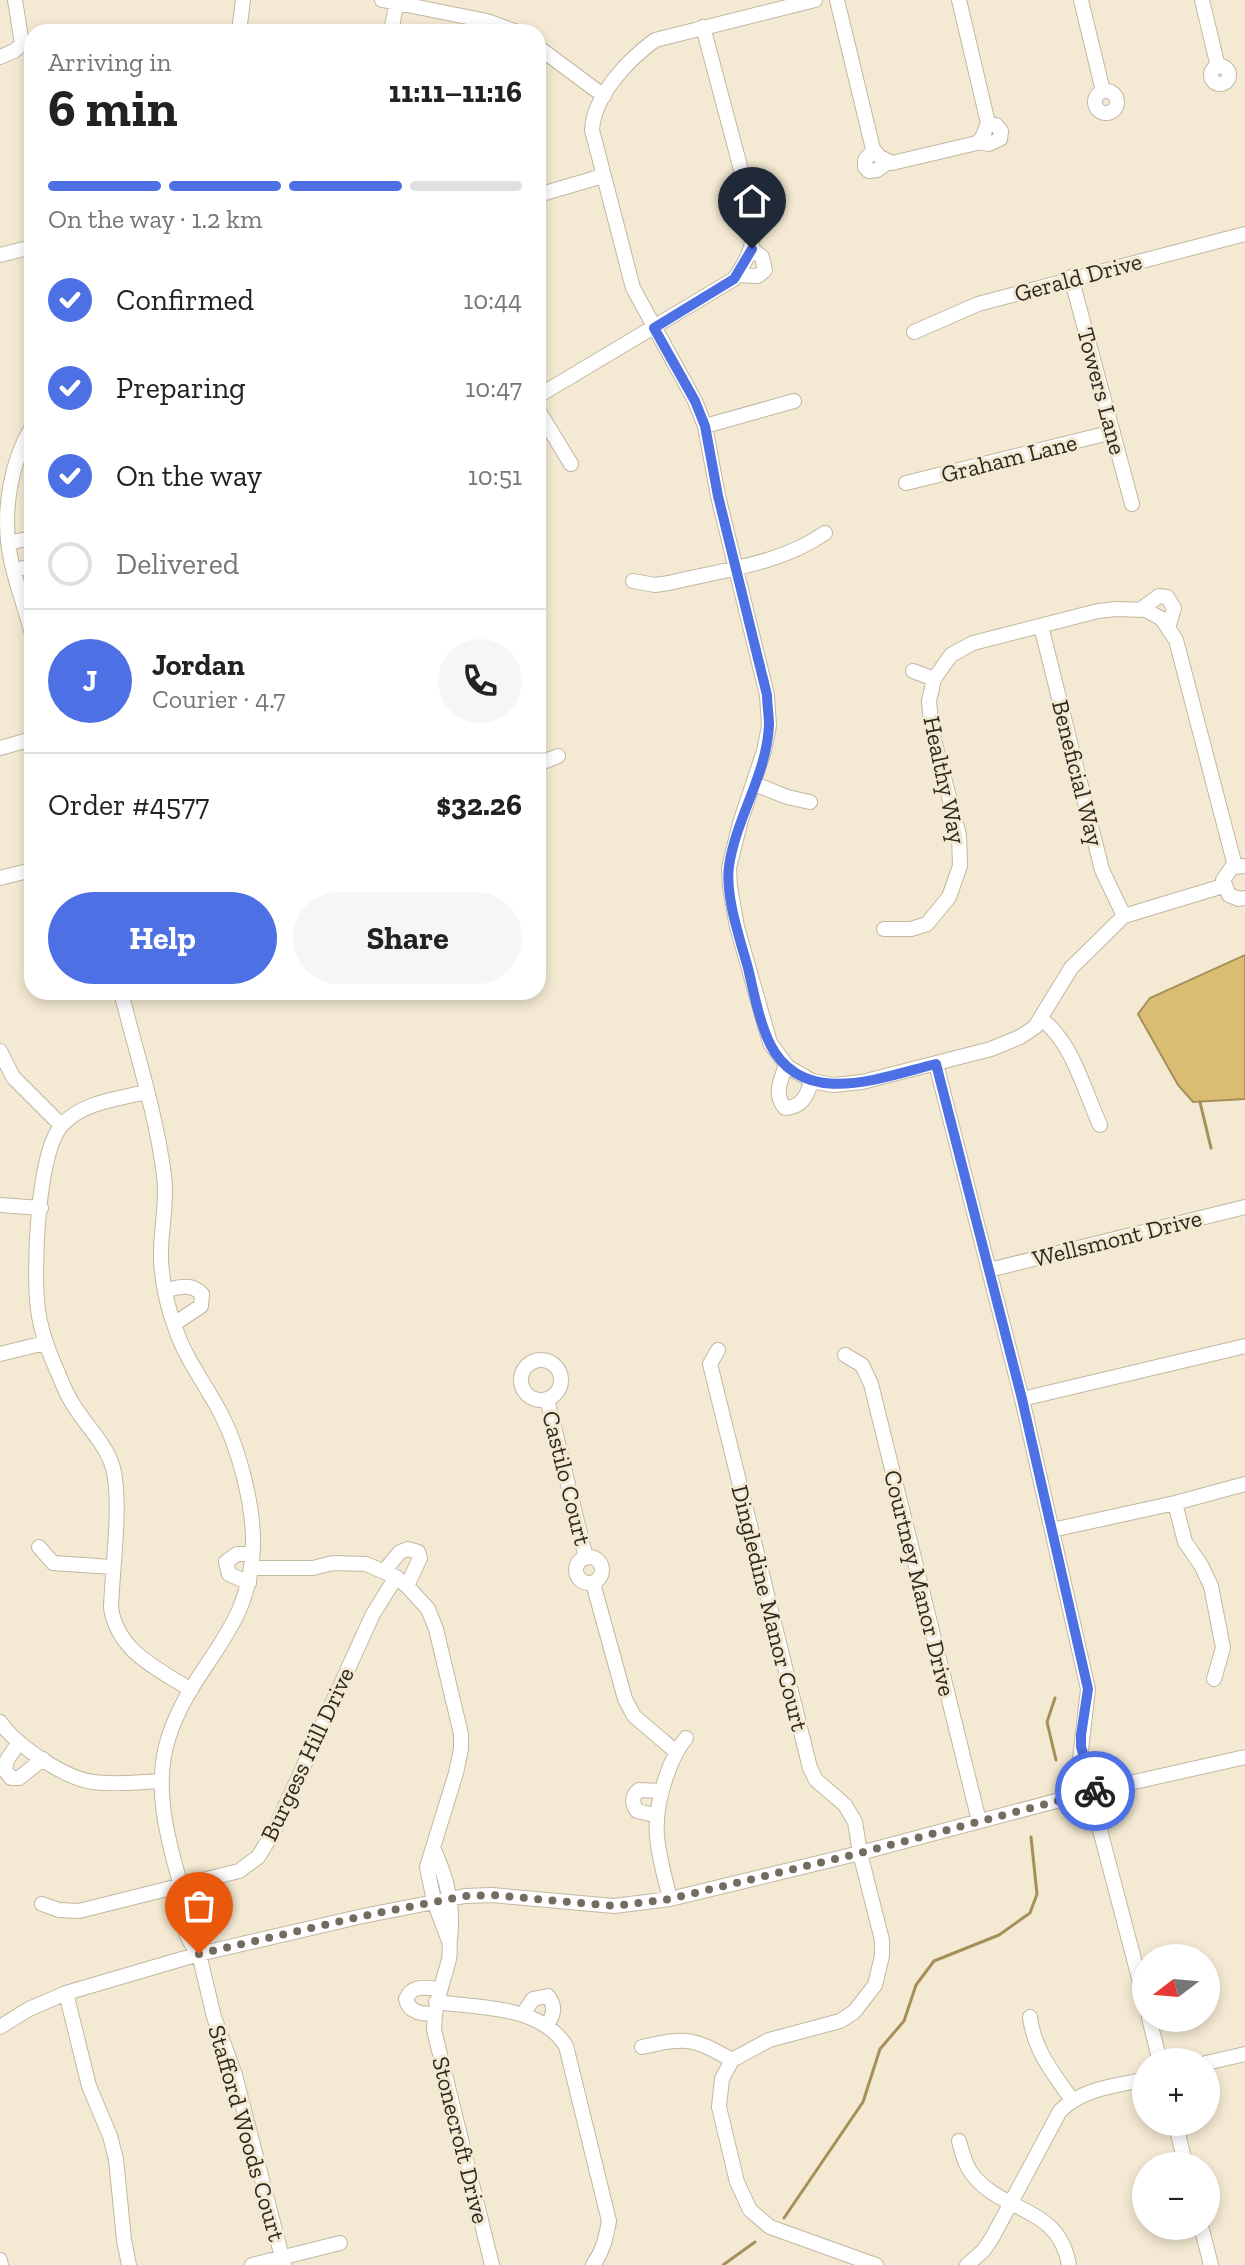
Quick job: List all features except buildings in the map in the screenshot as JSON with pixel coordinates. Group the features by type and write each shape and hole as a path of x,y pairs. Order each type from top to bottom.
{"street":[{"path":"0,57 22,44 15,0"},
{"path":"240,24 243,0"},
{"path":"815,0 655,40 640,51 604,96 593,118 592,130 633,288 688,388 705,426 767,695 769,726 729,868 737,927 765,1031 775,1053 786,1065 812,1081 845,1085 991,1049 1035,1027 1071,968 1124,916 1223,886"},
{"path":"837,0 873,151 888,162 906,161 978,142 986,131 988,123 959,0"},
{"path":"1081,0 1103,91"},
{"path":"1202,0 1218,67"},
{"path":"391,24 392,1 495,24"},
{"path":"546,391 737,275 752,249 755,228 752,211 703,27"},
{"path":"546,53 604,96"},
{"path":"546,193 603,176"},
{"name":"Gerald Drive","path":"914,332 975,305 1071,277 1245,234"},
{"path":"0,255 24,249"},
{"path":"737,275 751,277 763,273 764,261 752,249"},
{"name":"Towers Lane","path":"1071,277 1132,504"},
{"path":"705,426 794,401"},
{"path":"546,423 571,464"},
{"name":"Graham Lane","path":"906,483 1113,432"},
{"path":"24,443 17,457 6,550 24,604"},
{"path":"633,581 655,585 669,583 796,552 825,533"},
{"path":"15,570 24,568"},
{"name":"Healthy Way","path":"884,929 911,929 927,924 949,897 960,866 959,835 929,714 934,679 951,655 962,647 1098,611 1140,610 1159,596 1167,597 1174,608 1168,628 1176,640 1187,675 1240,866"},
{"path":"1140,610 1162,619 1168,628"},
{"name":"Beneficial Way","path":"1041,626 1102,870 1124,916"},
{"name":"Healthy Way","path":"913,671 934,679"},
{"path":"0,748 24,741"},
{"path":"546,761 558,756"},
{"path":"755,784 787,797 810,802"},
{"path":"1240,866 1224,875 1223,886 1233,898 1245,898"},
{"path":"0,878 24,872"},
{"path":"123,1000 165,1177 161,1259 166,1290 174,1324 229,1432 245,1488 253,1541 251,1568 366,1564 395,1578"},
{"path":"1041,1019 1064,1041 1100,1125"},
{"path":"0,1051 13,1077 61,1125"},
{"path":"936,1064 1022,1399 1088,1689 1080,1759 1132,1952"},
{"path":"786,1065 777,1090 785,1108 799,1106 805,1100 812,1081"},
{"path":"146,1092 86,1107 61,1125 51,1140 45,1162 36,1283 45,1343 70,1400 110,1458 114,1471 113,1622 132,1651 191,1690"},
{"path":"0,1205 41,1208"},
{"name":"Wellsmont Drive","path":"989,1270 1245,1207"},
{"path":"166,1290 187,1286 196,1288 202,1294 201,1306 174,1324"},
{"path":"0,1354 45,1343"},
{"path":"1022,1399 1245,1346"},
{"name":"Dingledine Manor Court","path":"718,1350 710,1364 810,1768 816,1780 845,1805 855,1822 882,1940 882,1956 875,1985 854,2012 840,2021 769,2040 732,2060"},
{"name":"Courtney Manor Drive","path":"845,1355 862,1365 871,1384 979,1821"},
{"name":"Castilo Court","path":"547,1399 586,1558 578,1564 576,1572 583,1582 593,1583 625,1699 634,1716 675,1751"},
{"path":"1052,1530 1245,1484"},
{"path":"1175,1503 1185,1542 1211,1586 1223,1648 1214,1679"},
{"path":"39,1547 53,1563 112,1567"},
{"name":"Stafford Woods Court","path":"251,1568 247,1594 233,1627 191,1690 169,1736 162,1781 167,1829 181,1888 191,1898 202,1941 199,1954 217,2027 242,2102 283,2261"},
{"name":"Stonecroft Drive","path":"395,1578 428,1609 436,1629 461,1734 456,1773 427,1867 434,1901 449,1941"},
{"name":"Burgess Hill Drive","path":"42,1904 59,1910 79,1911 181,1888 239,1871 258,1857 274,1831 373,1614 395,1578"},
{"path":"0,1722 8,1734 66,1773 95,1782 162,1781"},
{"path":"670,1899 658,1850 655,1815 675,1751 686,1738"},
{"path":"19,1742 7,1760 5,1770 11,1778 19,1778 43,1759"},
{"path":"0,2027 29,2009 66,1993 199,1954 434,1901 492,1895 614,1906 670,1899 1090,1792 1245,1757"},
{"path":"655,1815 637,1811 632,1802 639,1790 662,1791"},
{"name":"Stonecroft Drive","path":"433,1848 442,1866 453,1921 449,1941 450,1959 437,2002 434,2030 492,2265"},
{"path":"66,1993 89,2086 116,2159 129,2265"},
{"path":"523,2014 533,1999 548,1996 554,2012 547,2025"},
{"path":"437,2002 523,2014 547,2025 560,2037 570,2059 609,2221 606,2239 593,2265"},
{"path":"1030,2017 1032,2036 1039,2053 1072,2100"},
{"path":"642,2047 678,2038 703,2043 732,2060 722,2079 719,2107 743,2197 750,2210 770,2227 876,2265"},
{"path":"1220,2060 1245,2054"},
{"path":"967,2265 983,2251 1051,2125 1072,2100 1088,2092 1132,2082"},
{"path":"959,2141 972,2175 986,2188 1045,2222 1057,2233 1069,2265"},
{"path":"1205,2240 1211,2265"},
{"path":"252,2265 283,2261 340,2243"},
{"path":"829,2265 834,2250"}],"shaded area":[{"path":"1245,955 1245,1099 1193,1102 1178,1085 1138,1014 1150,998"}],"waterway":[{"path":"1200,1102 1211,1148"},
{"path":"1055,1698 1047,1722 1056,1760"},
{"path":"784,2218 863,2102 880,2049 904,2021 916,1985 934,1961 999,1935 1030,1913 1037,1894 1031,1837"},
{"path":"723,2265 755,2242"}],"way so far":[{"path":"199,1954 465,1896 492,1895 614,1906 670,1899 1095,1791"}],"route":[{"path":"752,249 734,279 654,328 682,376 705,426 718,496 767,695 769,726 764,751 729,868 737,927 765,1031 775,1053 798,1074 820,1083 845,1085 936,1064 1022,1399 1088,1689 1081,1747 1095,1791"}]}
